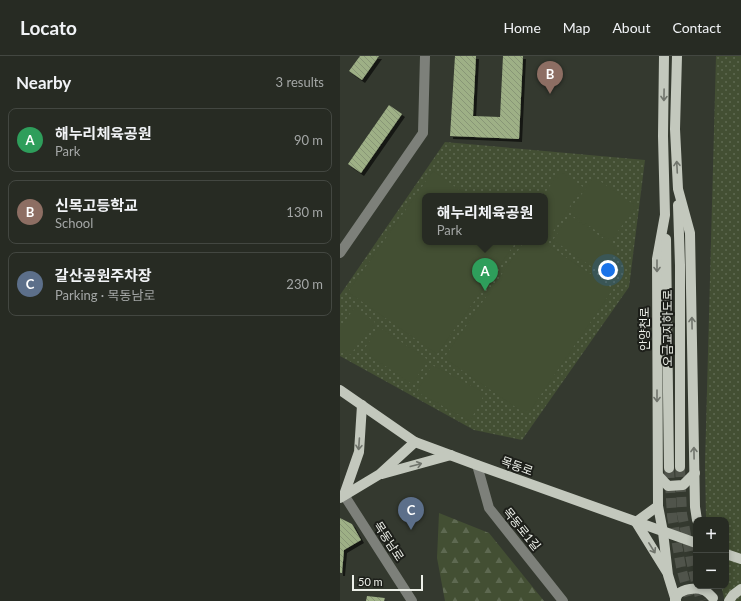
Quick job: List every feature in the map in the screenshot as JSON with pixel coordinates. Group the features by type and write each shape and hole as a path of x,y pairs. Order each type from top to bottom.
{"main road":[{"name":"안양천로","path":"664,56 663,136 665,215 657,259 658,506 663,532 668,575 676,601"},
{"path":"677,56 675,129 678,189 690,232 695,506 697,517"},
{"name":"오금교지하도로","path":"678,189 680,265 680,467"},
{"name":"오금교지하도로","path":"665,215 669,468"},
{"name":"목동로","path":"340,390 415,442 693,542"},
{"path":"342,497 359,452 362,405"},
{"path":"342,497 380,474 415,442"},
{"path":"380,474 451,455"},
{"path":"658,475 668,486 683,484 695,473"},
{"path":"658,506 636,522 668,575"},
{"path":"729,555 741,559"},
{"path":"676,601 677,595 680,592 696,588 704,590 714,599"},
{"path":"711,589 714,599"},
{"path":"728,601 741,589"}],"street":[{"path":"340,253 423,133 425,56"},
{"name":"목동로1길","path":"477,465 489,508 563,601"},
{"name":"목동남로","path":"342,497 412,601"}],"green space":[{"path":"716,56 741,56 741,601 725,601 722,589 729,589 729,517 706,517 705,464"},
{"path":"445,142 645,160 629,287 522,440 474,430 340,356 340,295"},
{"path":"433,171 464,193 422,193 422,245 514,245 437,354 348,292"},
{"path":"560,171 583,187 550,236 548,235 548,193 545,193"},
{"path":"594,177 636,206 611,241 569,212"},
{"path":"570,215 618,249 601,273 553,240"},
{"path":"522,245 547,245 613,289 527,415 444,358"},
{"path":"355,307 375,322 350,355 340,347 340,328"},
{"path":"379,327 428,360 412,384 363,351"},
{"path":"432,365 485,393 470,421 417,392"},
{"path":"439,513 489,533 544,601 445,601 437,558"}],"building":[{"path":"360,56 379,56 362,80 349,71"},
{"path":"455,56 476,56 473,116 500,117 503,56 523,56 519,139 450,136"},
{"path":"389,105 402,114 361,173 348,164"},
{"path":"340,518 352,524 361,540 344,550 342,573 340,573"},
{"path":"367,596 385,598 384,601 366,601"}],"tunnel":[{"path":"680,467 682,514 693,569"},
{"path":"669,468 672,516 681,567 690,601"},
{"path":"698,589 701,601"}],"place":[{"name":"신목고등학교","path":"550,94"},
{"name":"해누리체육공원","path":"485,291"},
{"name":"갈산공원주차장","path":"411,530"}]}
